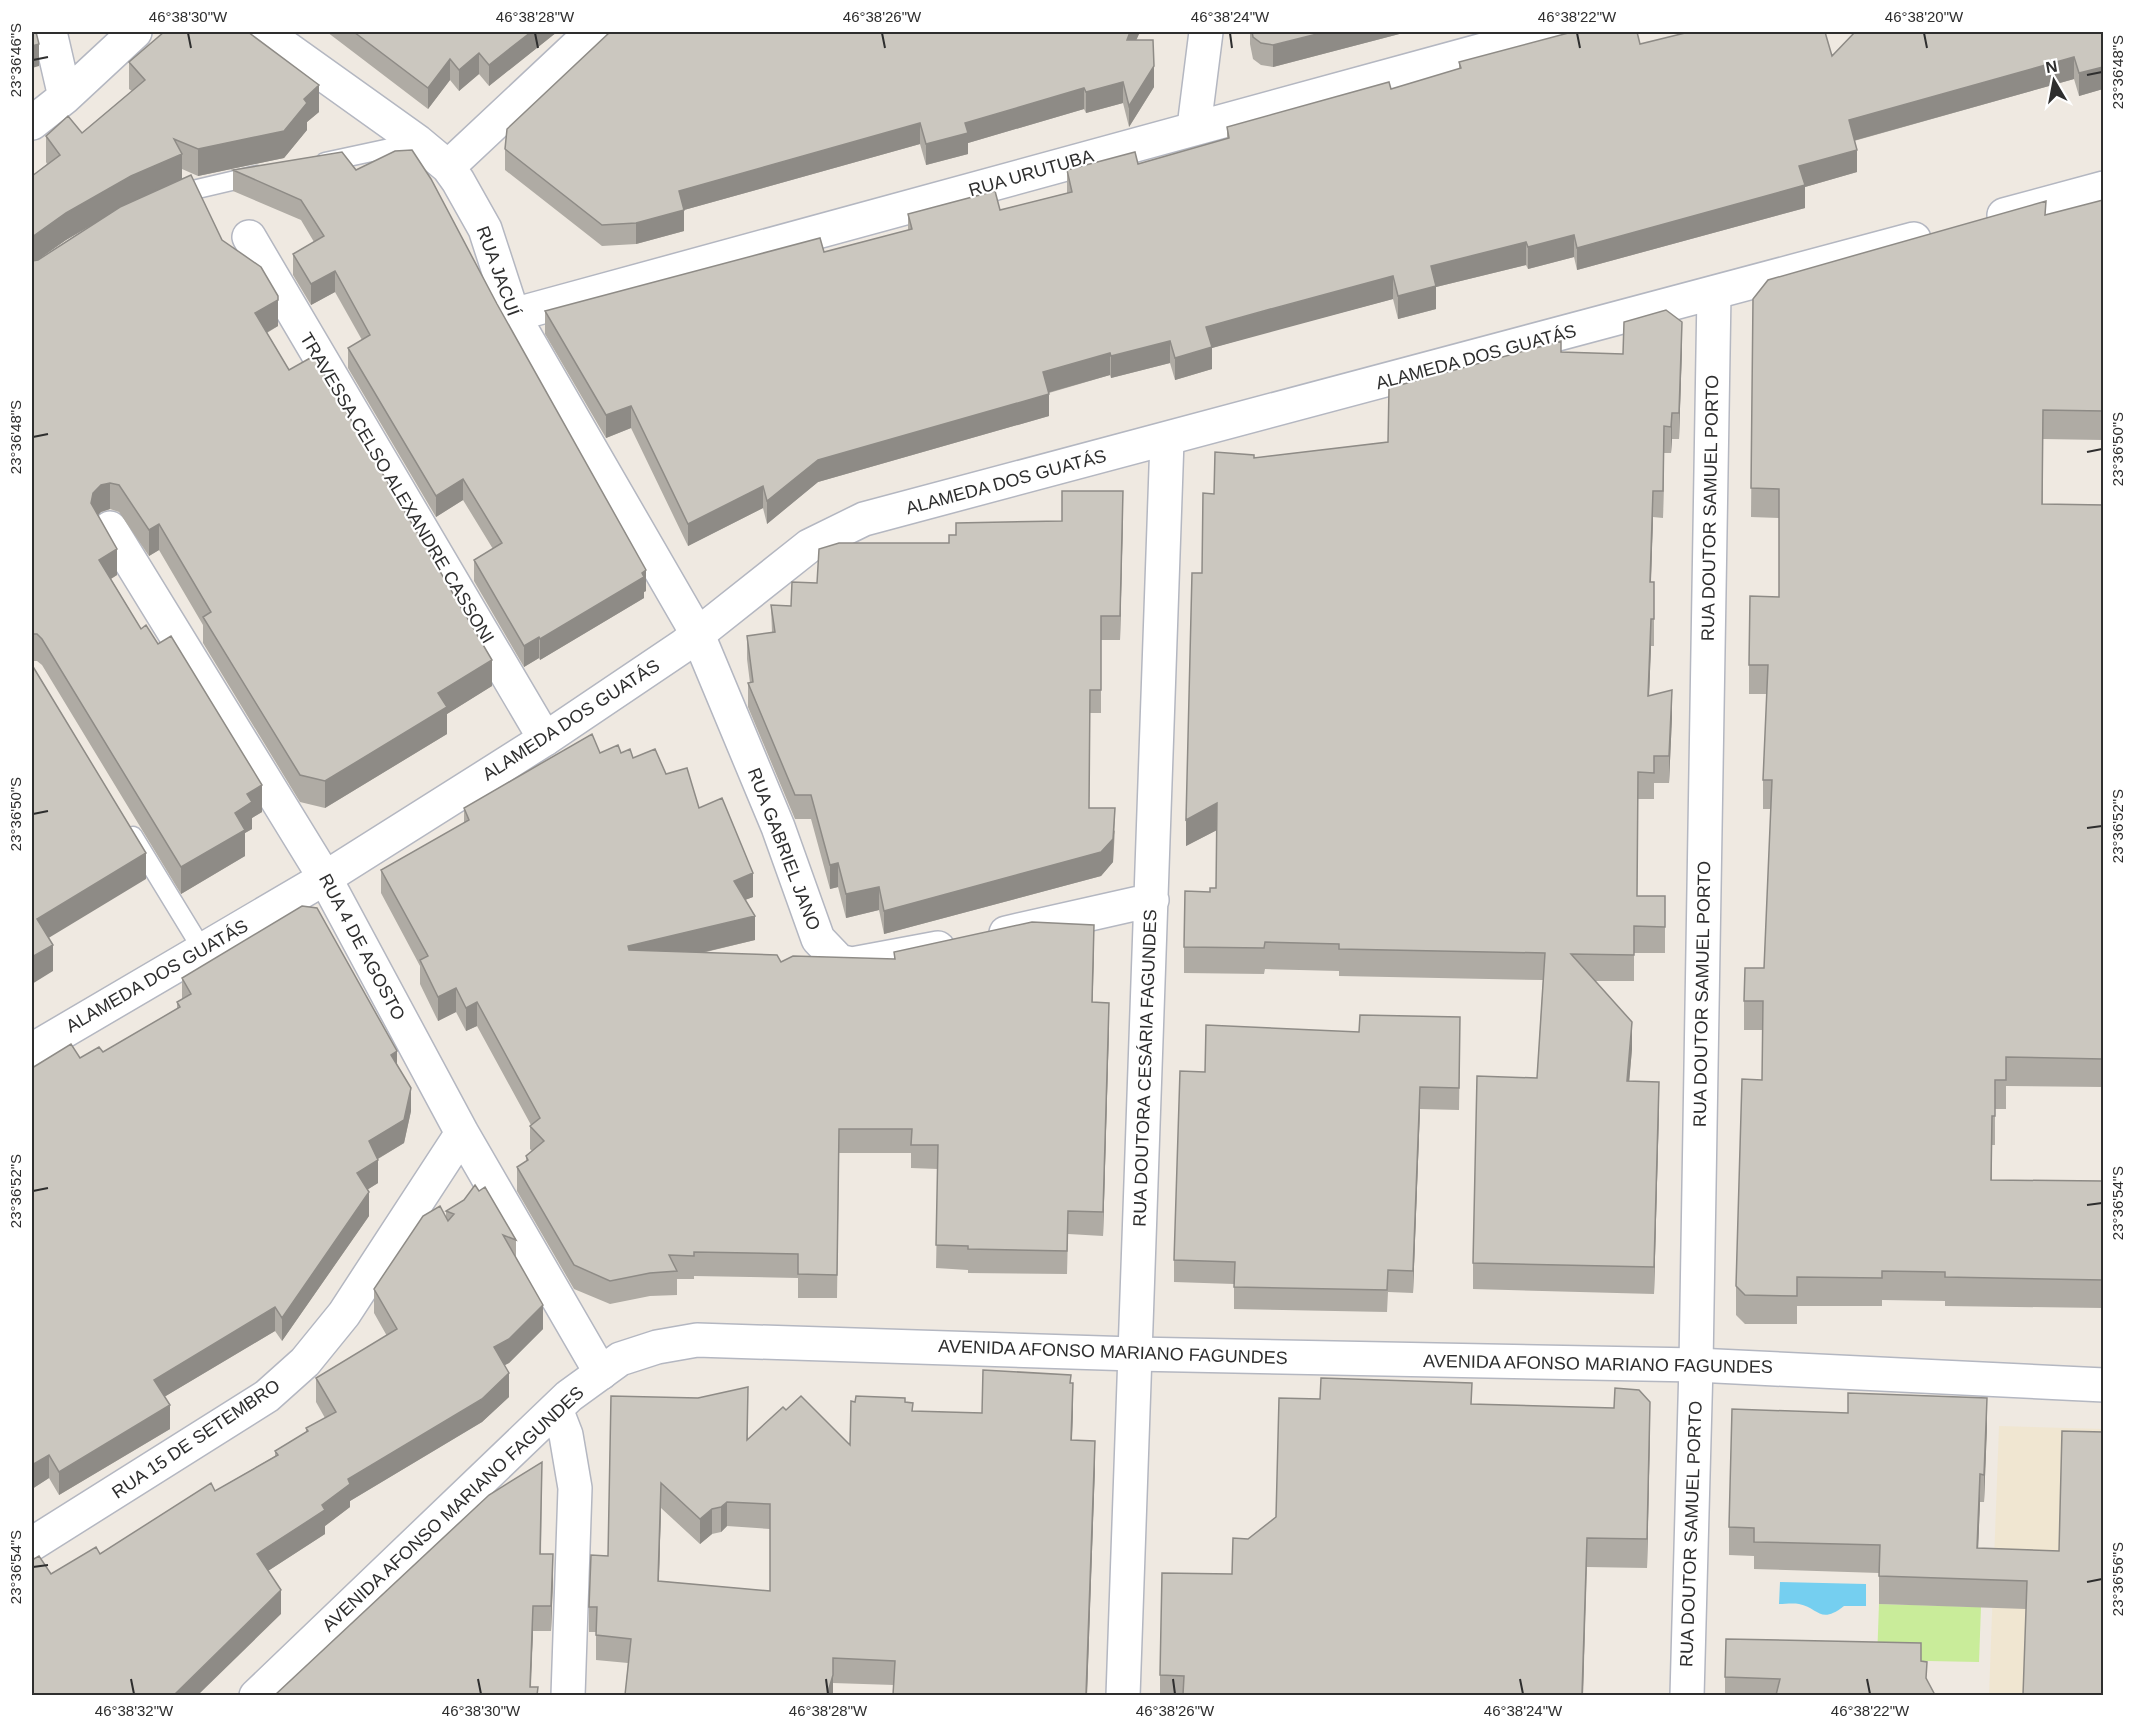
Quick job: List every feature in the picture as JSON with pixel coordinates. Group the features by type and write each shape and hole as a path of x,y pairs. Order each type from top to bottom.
{"street":[{"path":"50,32 65,97"},
{"path":"32,123 65,97 135,32"},
{"name":"RUA JACUÍ","path":"264,32 418,142 448,167 485,230 513,315 698,635"},
{"path":"448,167 592,32"},
{"path":"1194,127 1206,32"},
{"name":"RUA URUTUBA","path":"513,315 1194,127 1549,32"},
{"path":"1978,222 2103,188"},
{"name":"ALAMEDA DOS GUATÁS","path":"32,1050 325,878 545,739 698,635 809,546 854,524 1943,231"},
{"name":"TRAVESSA CELSO ALEXANDRE CASSONI","path":"249,237 545,739"},
{"name":"RUA DOUTOR SAMUEL PORTO","path":"1687,1695 1696,1365 1714,293"},
{"name":"RUA DOUTORA CESÁRIA FAGUNDES","path":"1123,1695 1167,440"},
{"name":"RUA 4 DE AGOSTO","path":"110,528 325,878 462,1133 601,1373"},
{"name":"RUA GABRIEL JANO","path":"698,635 778,827 818,939 839,961 852,964 974,940 1152,900"},
{"name":"RUA 15 DE SETEMBRO","path":"32,1544 267,1396 305,1362 344,1314 462,1133"},
{"name":"AVENIDA AFONSO MARIANO FAGUNDES","path":"256,1695 556,1409 620,1359 657,1347 697,1340 1134,1354 1696,1365 2103,1385"},
{"path":"556,1409 566,1435 575,1488 568,1695"}],"lane":[{"path":"309,165 418,142"},
{"path":"161,201 205,185 275,171"},
{"path":"123,820 202,949"}],"shaded area":[{"path":"1999,1426 2103,1429 2103,1695 1989,1696"}],"green space":[{"path":"1879,1604 1981,1607 1979,1662 1877,1660"}],"water":[{"path":"1780,1582 1866,1584 1866,1606 1844,1606 1836,1612 1824,1615 1799,1604 1779,1604"}],"building":[{"path":"32,32 36,32 39,44 32,46"},
{"path":"164,32 248,32 319,85 304,99 307,103 284,131 198,149 174,139 182,154 131,176 66,213 32,237 32,176 60,155 46,136 68,116 82,133 145,80 129,62"},
{"path":"354,32 531,32 489,65 479,53 459,70 450,59 428,88"},
{"path":"610,32 1130,32 1127,40 1153,40 1154,66 1129,106 1123,82 1086,92 1084,88 965,123 968,133 926,144 920,123 679,191 684,210 636,223 602,225 505,149 507,129"},
{"path":"1252,32 1325,32 1273,45 1261,43 1253,37"},
{"path":"1572,32 1637,32 1640,44 1689,32 1825,32 1832,56 1855,32 2103,32 2103,67 2079,73 2074,57 1849,120 1857,150 1799,166 1805,185 1577,248 1574,235 1528,247 1526,242 1431,266 1436,286 1398,296 1393,276 1267,310 1206,327 1212,347 1175,358 1170,341 1111,356 1110,353 1043,372 1049,394 818,460 767,501 763,486 688,524 631,406 606,415 545,311 820,238 824,252 912,229 908,214 995,191 1000,210 1072,192 1067,170 1135,152 1138,164 1229,138 1227,127 1389,82 1391,89 1461,68 1459,62"},
{"path":"412,150 431,179 497,304 646,570 642,573 644,577 540,639 539,637 524,646 474,560 502,543 463,479 436,496 348,348 370,335 335,271 311,284 293,254 324,236 301,200 233,170 342,152 356,170 395,151"},
{"path":"191,175 222,240 261,267 278,296 278,300 255,313 289,370 312,357 316,360 492,660 438,693 447,707 325,781 300,775 203,617 211,612 159,524 149,530 119,485 110,483 101,485 93,493 91,503 117,549 99,560 141,629 146,625 158,644 171,636 262,785 247,794 252,802 235,813 245,830 181,867 42,639 37,634 32,634 32,261 38,260 120,207"},
{"path":"2103,200 2103,411 2043,410 2042,504 2103,505 2103,1059 2006,1057 2006,1080 1995,1080 1991,1180 2102,1181 2103,1121 2103,1280 1945,1277 1945,1272 1882,1271 1882,1278 1797,1277 1797,1296 1745,1295 1736,1286 1742,1079 1762,1080 1763,1001 1744,1001 1745,968 1764,968 1772,780 1763,780 1768,665 1749,665 1750,596 1779,597 1779,489 1751,488 1753,299 1768,280 2046,201 2045,215"},
{"path":"1666,310 1682,322 1679,413 1672,413 1671,427 1664,426 1663,491 1653,491 1650,582 1654,582 1654,619 1651,619 1648,696 1672,690 1669,756 1654,756 1654,773 1638,772 1637,896 1665,896 1665,927 1634,926 1634,955 1571,954 1632,1022 1627,1081 1659,1082 1654,1267 1473,1263 1477,1076 1537,1078 1545,953 1339,949 1339,944 1265,942 1264,948 1184,947 1185,891 1210,892 1210,888 1216,888 1217,803 1186,820 1192,573 1202,573 1203,493 1214,494 1215,452 1254,455 1254,458 1388,442 1389,388 1561,341 1561,352 1623,354 1624,322"},
{"path":"1062,491 1123,491 1120,616 1101,616 1101,690 1090,690 1089,808 1115,808 1113,839 1101,852 884,911 879,887 846,894 838,863 830,865 811,795 795,795 748,683 753,682 747,636 775,632 771,605 791,606 792,582 817,583 819,549 839,543 949,543 949,535 956,535 956,523 1062,521"},
{"path":"32,665 146,853 37,919 53,945 32,957"},
{"path":"592,734 600,753 618,745 621,753 630,749 633,758 655,749 666,774 687,768 699,808 722,798 753,873 734,881 755,916 628,946 629,950 777,955 781,962 793,956 895,959 894,952 1032,922 1094,925 1092,1002 1109,1003 1103,1212 1068,1211 1067,1251 968,1249 968,1246 936,1245 938,1145 911,1145 912,1129 839,1129 837,1275 798,1274 798,1254 694,1252 694,1256 669,1255 677,1271 650,1273 610,1281 574,1265 517,1167 528,1160 526,1156 544,1141 530,1126 540,1118 477,1002 466,1008 456,988 438,997 420,960 428,956 381,870 469,820 464,808"},
{"path":"302,906 317,908 397,1051 391,1055 411,1088 404,1120 369,1141 378,1160 357,1173 369,1192 282,1318 275,1307 154,1380 170,1405 59,1472 49,1455 32,1465 32,1068 71,1044 80,1058 99,1047 103,1052 180,1007 177,1002 191,994 182,978"},
{"path":"1360,1015 1460,1017 1459,1088 1420,1087 1413,1271 1388,1270 1387,1290 1234,1287 1235,1262 1174,1260 1180,1071 1205,1072 1206,1025 1359,1032"},
{"path":"475,1185 479,1191 485,1187 516,1240 503,1235 543,1305 509,1339 494,1347 509,1373 482,1399 348,1479 350,1484 322,1505 325,1510 257,1554 281,1590 174,1695 32,1695 32,1560 39,1556 51,1574 96,1547 100,1554 211,1483 215,1491 278,1455 275,1451 308,1431 306,1428 336,1412 316,1378 397,1329 374,1289 423,1216 440,1206 448,1221 454,1214 446,1211 464,1200"},
{"path":"983,1370 1071,1375 1070,1383 1073,1383 1071,1440 1095,1441 1086,1695 893,1695 895,1661 833,1658 833,1675 827,1695 625,1695 631,1639 596,1635 597,1607 589,1607 591,1555 608,1556 611,1396 698,1398 748,1387 747,1440 783,1407 786,1410 801,1396 850,1445 851,1401 855,1402 856,1396 905,1398 905,1402 913,1403 912,1411 982,1413","holes":["661,1483 700,1519 712,1509 721,1507 727,1502 770,1504 770,1591 658,1581"]},
{"path":"1321,1378 1472,1383 1471,1404 1614,1408 1615,1388 1639,1390 1650,1402 1647,1539 1587,1538 1582,1695 1183,1695 1184,1676 1160,1675 1162,1573 1232,1574 1233,1538 1248,1539 1276,1517 1279,1398 1320,1399"},
{"path":"1848,1393 1987,1398 1984,1475 1980,1474 1977,1548 2059,1551 2062,1431 2103,1432 2103,1695 2023,1695 2027,1581 1879,1576 1880,1545 1754,1542 1754,1528 1729,1527 1732,1409 1848,1413"},
{"path":"542,1462 540,1554 553,1554 551,1606 533,1606 530,1687 538,1687 537,1695 275,1695 489,1495"},
{"path":"1726,1639 1921,1643 1921,1661 1927,1662 1926,1678 1935,1695 1776,1695 1780,1679 1725,1677"}]}
